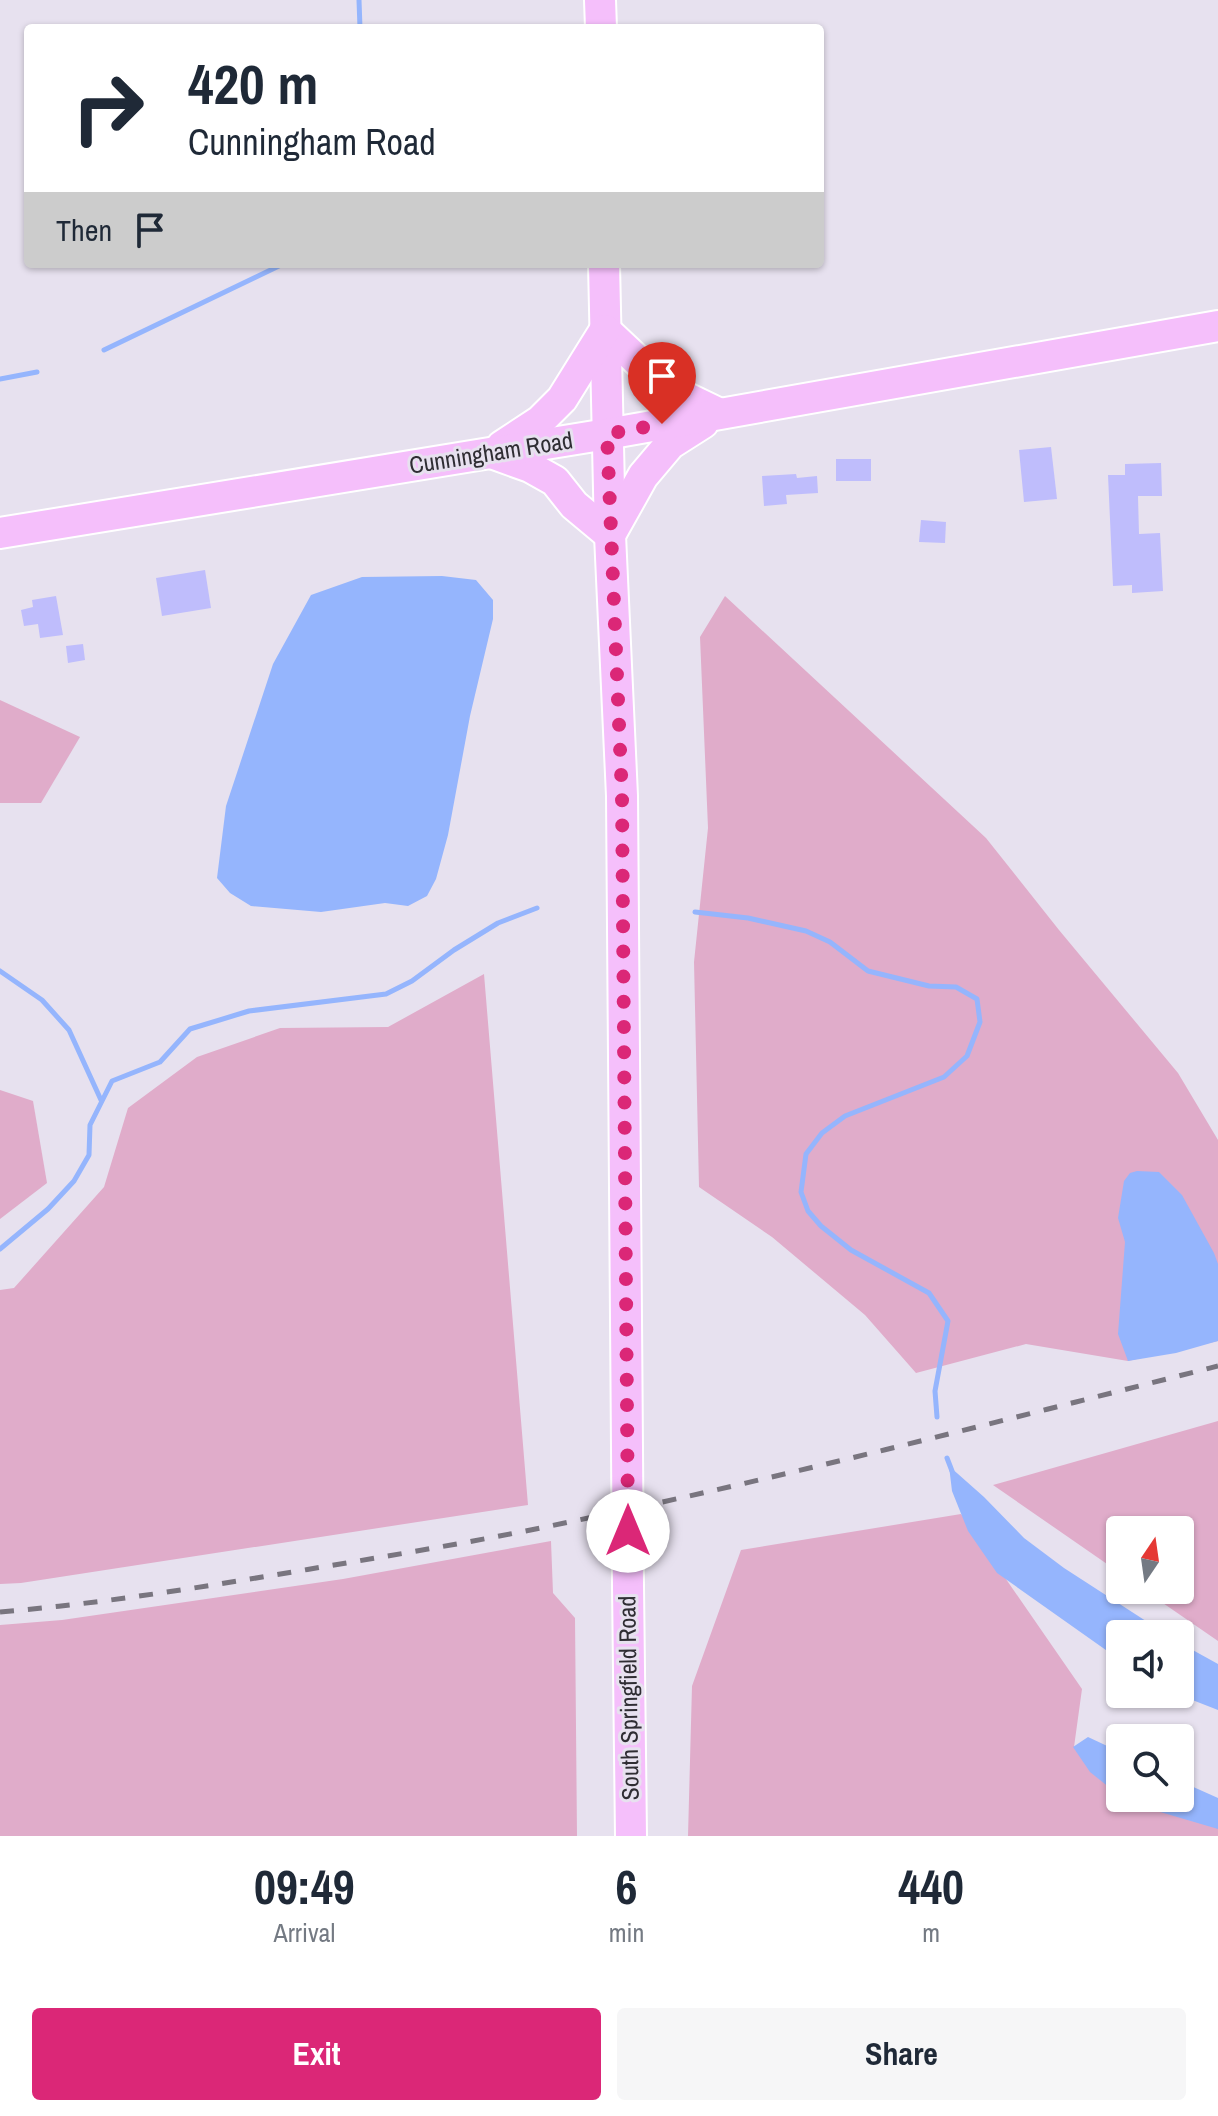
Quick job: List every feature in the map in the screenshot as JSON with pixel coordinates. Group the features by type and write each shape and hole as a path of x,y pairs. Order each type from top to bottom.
{"main road":[{"path":"600,0 601,24"},
{"name":"South Springfield Road","path":"604,268 610,535 622,796 631,1836"},
{"name":"Cunningham Road","path":"0,533 607,434 1218,326"},
{"path":"491,453 540,421 562,399 605,330 660,385 718,413"},
{"path":"491,453 530,467 555,481 574,505 610,535 643,476 670,444 718,413"}],"shaded area":[{"path":"725,596 986,838 1178,1073 1218,1140 1218,1341 1128,1361 1026,1344 916,1373 865,1315 772,1237 699,1187 694,962 708,828 700,637"},
{"path":"0,700 80,737 41,803 0,803"},
{"path":"484,974 528,1505 0,1584 0,1290 14,1288 104,1187 128,1108 197,1057 280,1028 388,1027"},
{"path":"0,1090 33,1101 47,1183 0,1219"},
{"path":"1218,1421 1218,1641 1194,1624 1194,1620 1188,1620 1164,1604 1194,1604 1194,1516 1106,1516 1106,1563 993,1485"},
{"path":"961,1514 1082,1689 1074,1747 1106,1778 1106,1812 1171,1812 1218,1827 1218,1836 688,1836 692,1686 741,1550"},
{"path":"551,1541 553,1593 575,1618 577,1836 0,1836 0,1625 62,1620 343,1579"}],"water":[{"path":"442,576 476,580 493,600 493,619 470,716 448,835 436,879 427,896 408,906 385,903 321,912 251,906 230,893 217,878 226,806 273,664 311,595 362,577"},
{"path":"1159,1172 1182,1195 1214,1253 1218,1264 1218,1341 1176,1353 1128,1361 1118,1334 1125,1242 1118,1218 1124,1181 1130,1173"},
{"path":"949,1466 1024,1538 1106,1595 1106,1604 1120,1604 1144,1620 1106,1620 1106,1650 997,1573 968,1531 952,1491"},
{"path":"1194,1651 1218,1664 1218,1710 1194,1701"},
{"path":"1088,1737 1106,1745 1106,1785 1090,1772 1073,1747"},
{"path":"1194,1787 1218,1798 1218,1829 1160,1812 1194,1812"}],"building":[{"path":"1051,447 1057,499 1024,502 1019,450"},
{"path":"836,459 871,459 871,481 836,481"},
{"path":"1161,463 1162,496 1138,496 1139,534 1160,533 1163,591 1132,593 1132,585 1113,586 1108,475 1125,475 1125,464"},
{"path":"796,474 797,478 817,476 818,493 786,495 787,504 764,506 762,476"},
{"path":"921,520 946,522 945,543 919,542"},
{"path":"205,570 211,608 162,616 156,578"},
{"path":"56,596 63,635 40,638 38,624 24,626 21,610 33,607 32,600"},
{"path":"83,644 85,660 68,663 66,646"}],"waterway":[{"path":"359,0 360,24"},
{"path":"104,350 275,268"},
{"path":"0,379 37,372"},
{"path":"0,1249 48,1209 74,1181 89,1155 90,1125 112,1081 160,1062 190,1029 249,1011 386,994 412,981 498,923 537,908"},
{"path":"695,912 748,918 806,931 830,942 868,971 929,986 956,987 977,999 980,1022 967,1056 944,1077 845,1116 822,1133 806,1154 801,1192 808,1211 821,1226 851,1250 929,1293 948,1321 935,1391 937,1417"},
{"path":"0,971 42,1000 69,1030 101,1100"},
{"path":"947,1458 952,1471"}],"railway":[{"path":"0,1612 202,1587 542,1528 816,1466 1218,1366"}],"route":[{"path":"628,1531 622,796 607,434 662,424"}]}
